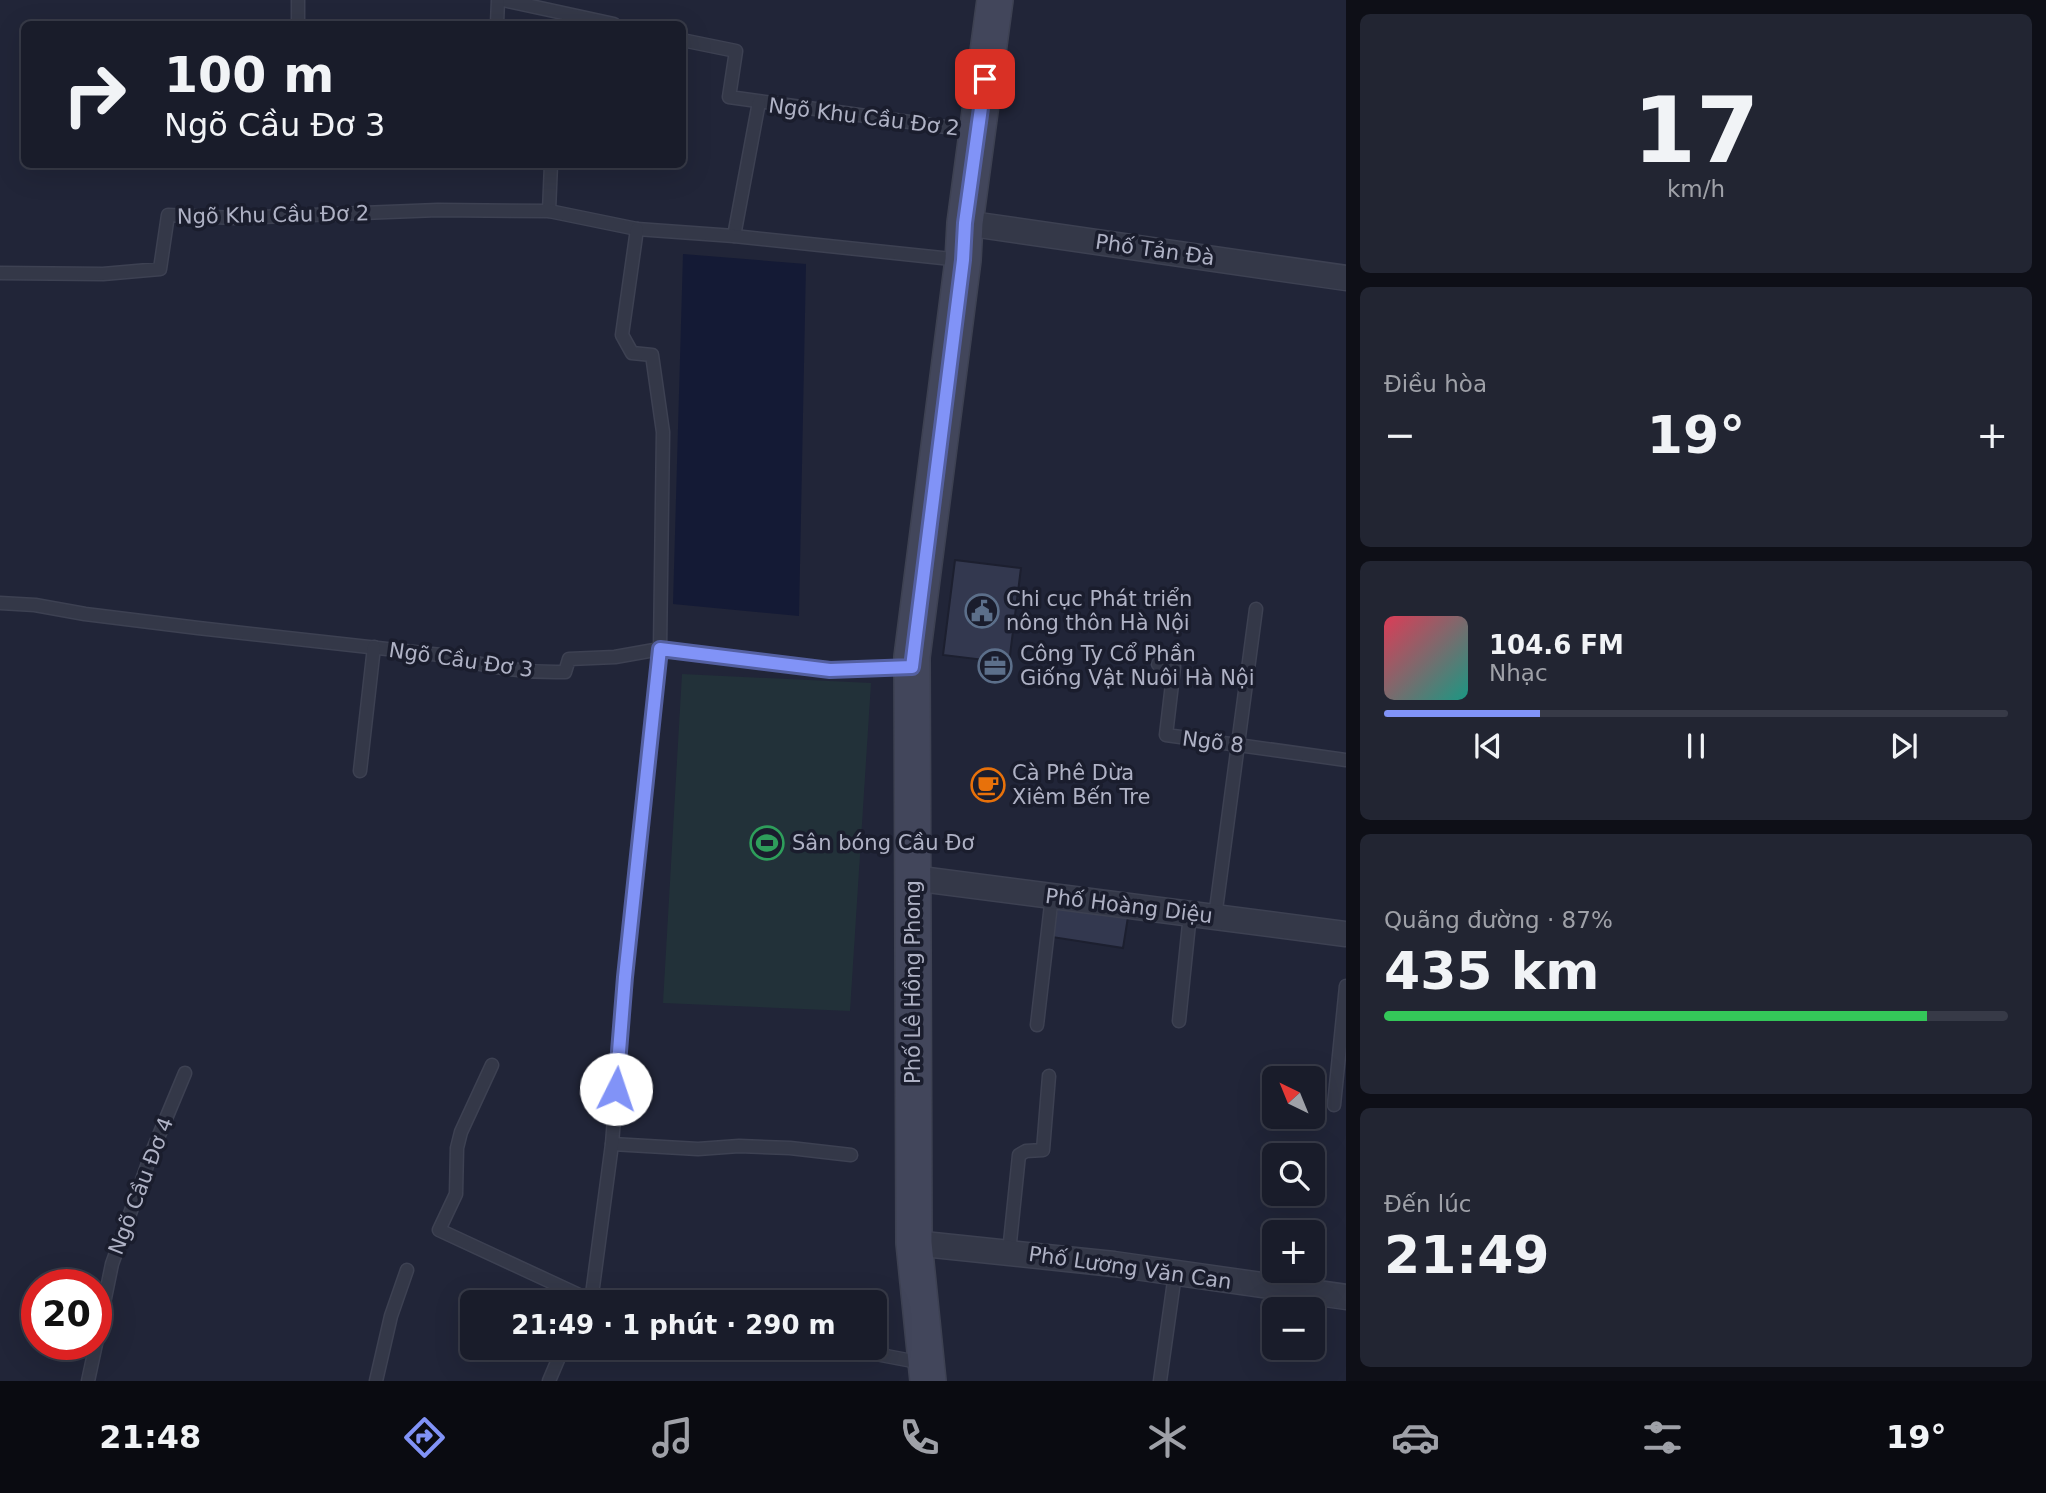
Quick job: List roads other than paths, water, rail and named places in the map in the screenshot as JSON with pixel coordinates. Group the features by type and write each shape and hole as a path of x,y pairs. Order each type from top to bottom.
{"street":[{"name":"Phố Lê Hồng Phong","path":"927,1372 914,1243 912,667 963,260 965,223 995,0"},
{"name":"Phố Tản Đà","path":"965,223 1346,278"},
{"name":"Phố Hoàng Diệu","path":"913,878 1346,934"},
{"name":"Phố Lương Văn Can","path":"914,1243 1114,1265 1346,1297"}],"lane":[{"path":"298,0 298,21"},
{"path":"498,21 501,0 600,21"},
{"path":"686,41 736,51 729,97 759,102"},
{"name":"Ngõ Khu Cầu Đơ 2","path":"734,236 759,102 979,132"},
{"path":"549,211 551,168"},
{"name":"Ngõ Khu Cầu Đơ 2","path":"0,273 103,274 160,269 168,215 236,218 438,210 549,211 637,229 734,236 963,260"},
{"path":"593,1290 612,1144 625,977 660,649 663,432 652,355 632,354 622,335 637,229"},
{"name":"Ngõ Cầu Đơ 3","path":"0,603 35,604 85,614 450,656 480,665 533,673 565,672 569,659 615,657 660,649 830,670 912,667"},
{"path":"1215,917 1256,609"},
{"path":"360,771 374,647"},
{"name":"Ngõ 8","path":"1158,664 1174,667 1166,735 1346,760"},
{"path":"1037,1025 1052,897"},
{"path":"1179,1021 1190,914"},
{"path":"1334,1105 1346,986"},
{"path":"492,1065 461,1132 457,1148 456,1194 439,1230 566,1290"},
{"name":"Ngõ Cầu Đơ 4","path":"111,1269 152,1152 185,1073"},
{"path":"1009,1252 1019,1155 1026,1151 1043,1150 1049,1076"},
{"path":"612,1144 698,1149 739,1146 790,1148 851,1156"},
{"path":"376,1381 391,1316 407,1270"},
{"path":"1160,1381 1175,1274"},
{"name":"Ngõ Cầu Đơ 4","path":"88,1381 92,1360"},
{"path":"549,1381 558,1360"},
{"path":"886,1360 927,1372"}],"water":[{"path":"683,254 806,264 799,616 673,604"}],"place":[{"name":"Chi cục Phát triển nông thôn Hà Nội","path":"982,611"},
{"name":"Công Ty Cổ Phần Giống Vật Nuôi Hà Nội","path":"995,666"},
{"name":"Cà Phê Dừa Xiêm Bến Tre","path":"988,785"},
{"name":"Sân bóng Cầu Đơ","path":"767,843"}]}
